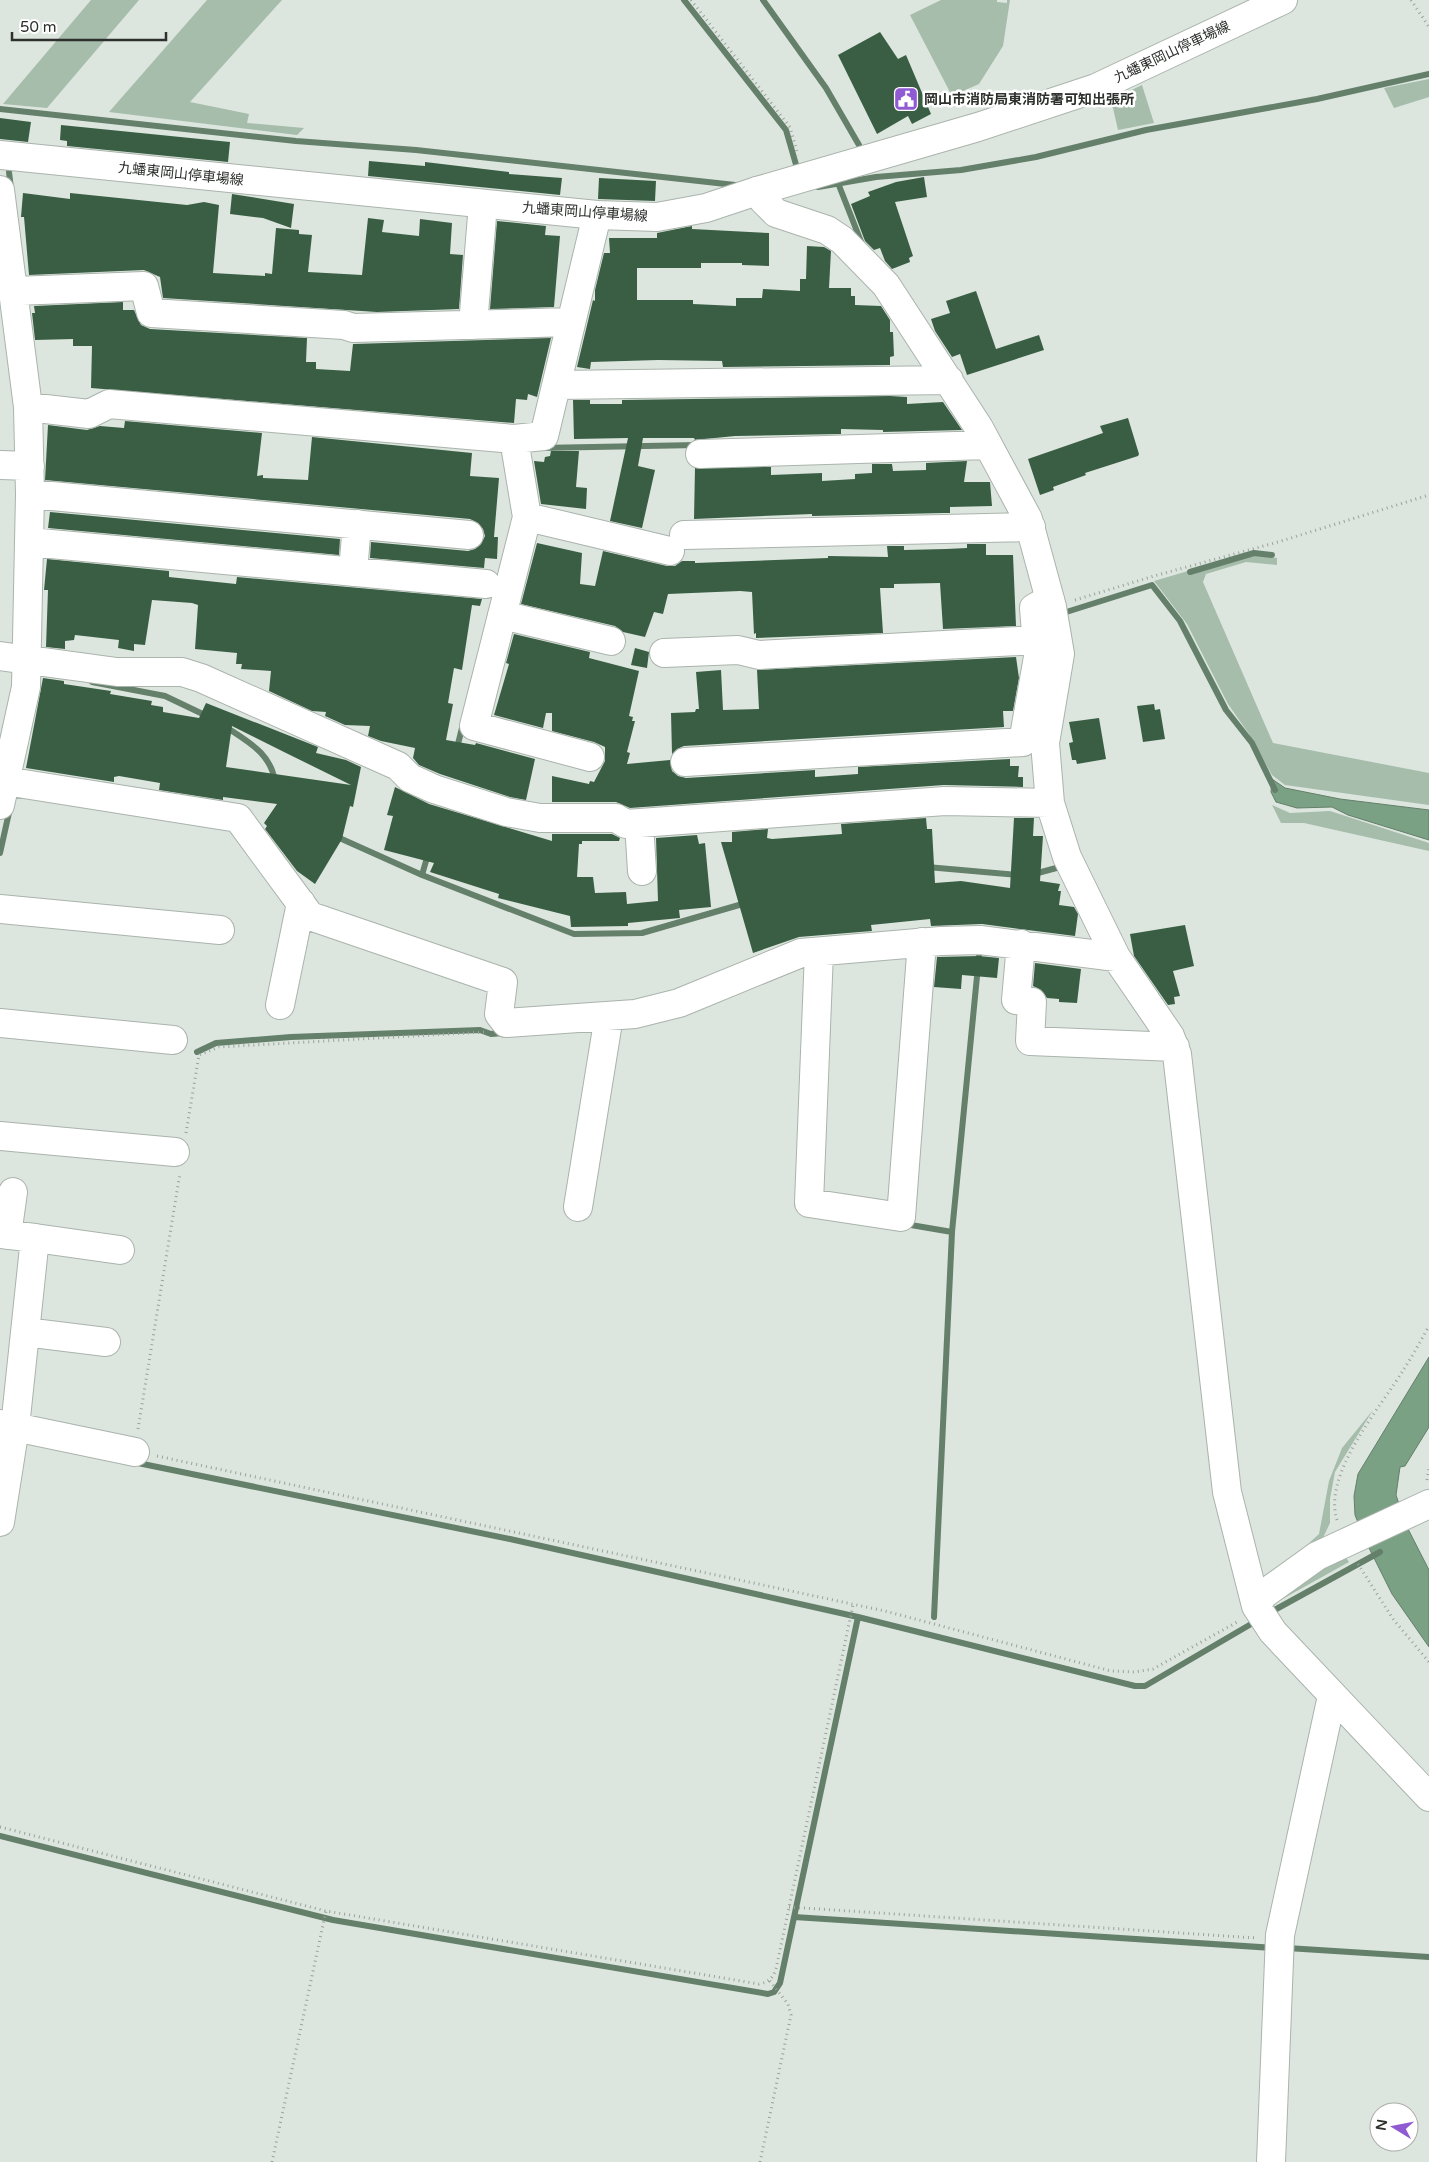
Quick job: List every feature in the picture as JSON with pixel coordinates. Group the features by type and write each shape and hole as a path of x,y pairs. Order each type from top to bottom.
{"street":[{"name":"九蟠東岡山停車場線","path":"0,155 596,215 657,217 706,208 757,190 978,127 1096,88 1283,0"},
{"path":"0,190 15,291 28,407 30,466 26,687 7,784 238,818 310,916 503,982 499,1014 506,1023 608,1023 680,1003 801,953 922,942 980,940 1116,957"},
{"path":"757,190 763,200 776,213 827,230 842,240 886,285 979,428 1031,527 1060,601 1060,654 1035,742"},
{"path":"473,325 484,204"},
{"path":"28,407 89,414 109,404 514,439 544,436 556,385 565,322 596,215"},
{"path":"15,291 144,286 151,313 344,324 353,328 565,322"},
{"path":"556,385 949,380"},
{"path":"514,439 527,517 474,726 590,757"},
{"path":"700,454 988,446"},
{"path":"0,465 30,466"},
{"path":"30,494 469,535"},
{"path":"527,517 677,543 1031,527"},
{"path":"353,572 357,524"},
{"path":"30,542 486,584"},
{"path":"1060,601 1034,608 1038,657 1035,742 1044,803 1067,857 1116,957 1175,1048 1227,1492 1260,1613 1332,1696 1429,1796"},
{"path":"502,615 611,641"},
{"path":"664,653 738,650 759,655 1037,640"},
{"path":"0,656 26,667 117,672 182,672 201,678 398,766 410,778 445,793 506,812 540,818 616,818 626,824 945,801 1044,803"},
{"path":"685,762 1035,742"},
{"path":"639,823 642,871"},
{"path":"280,1005 301,903"},
{"path":"0,909 220,930"},
{"path":"819,952 809,1203 901,1217 922,942"},
{"path":"1021,944 1016,1000 1032,1002 1030,1041 1175,1048"},
{"path":"0,1023 174,1040"},
{"path":"578,1206 608,1023"},
{"path":"0,1136 180,1155"},
{"path":"13,1192 3,1234 120,1250"},
{"path":"0,1522 25,1332 35,1238"},
{"path":"25,1332 106,1342"},
{"path":"11,1431 134,1452"},
{"path":"1260,1613 1264,1594 1317,1556 1421,1508"},
{"path":"1271,2162 1279,1945 1332,1696"}],"path":[{"path":"691,0 790,128 805,177"},
{"path":"1411,0 1429,26"},
{"path":"1060,601 1278,542 1429,495"},
{"path":"483,1032 219,1047 199,1055 180,1155 134,1452 853,1605 1111,1671 1134,1672 1153,1669 1249,1616 1260,1613"},
{"path":"1349,1540 1336,1515 1335,1495 1340,1476 1352,1450 1406,1368 1429,1326"},
{"path":"1361,1569 1394,1618 1429,1662"},
{"path":"0,1827 325,1913 759,1984 769,1980 776,1969 791,1907 853,1605"},
{"path":"791,1907 1279,1945"},
{"path":"272,2162 325,1913"},
{"path":"760,2162 791,2015 788,2004 769,1980"}],"shaded area":[{"path":"91,0 139,0 47,108 3,104"},
{"path":"207,0 282,0 190,102 249,114 247,123 304,128 297,135 109,112"},
{"path":"941,0 997,0 997,2 1007,3 1007,0 1010,0 1003,46 979,84 952,96 910,15"},
{"path":"1429,79 1429,97 1394,108 1384,88"},
{"path":"1142,85 1154,123 1118,130 1113,108 1104,103"},
{"path":"1256,555 1277,558 1277,565 1246,562 1206,574 1203,582 1273,743 1429,773 1429,805 1285,785 1272,775 1249,734 1228,704 1187,624 1154,581 1188,571 1190,575"},
{"path":"1272,779 1285,788 1340,799 1429,810 1429,840 1348,815 1332,807 1297,808 1276,802 1271,792"},
{"path":"1272,805 1290,813 1330,811 1429,843 1429,851 1304,823 1281,823"},
{"path":"1429,1357 1429,1427 1405,1466 1400,1467 1396,1495 1406,1525 1429,1570 1429,1647 1392,1594 1366,1542 1355,1515 1354,1496 1358,1474"},
{"path":"1373,1410 1335,1472 1330,1499 1330,1523 1321,1542 1263,1585 1319,1534 1329,1481 1342,1448"},
{"path":"1344,1555 1349,1562 1268,1607 1326,1558"}],"building":[{"path":"880,32 898,59 906,55 931,114 912,124 908,116 877,134 838,55"},
{"path":"0,118 31,122 28,142 0,139"},
{"path":"61,125 230,142 228,162 67,146 67,141 60,140"},
{"path":"369,161 425,166 425,162 509,172 509,174 562,178 560,195 368,176"},
{"path":"924,177 927,197 895,202 913,256 909,258 910,262 892,269 885,261 880,248 874,250 865,241 851,204 870,196 868,192 896,182"},
{"path":"599,178 656,181 655,201 598,199"},
{"path":"23,193 70,199 70,193 187,205 204,202 219,205 213,273 265,276 265,273 272,274 276,228 299,230 299,234 312,235 308,272 362,275 368,218 384,220 382,232 419,236 420,219 452,223 450,254 463,255 459,309 377,312 163,298 160,277 144,270 29,275 24,217 21,217"},
{"path":"232,194 294,204 291,228 263,218 230,214"},
{"path":"497,221 546,226 545,235 560,236 554,307 490,309"},
{"path":"692,226 692,229 769,233 769,266 742,265 742,263 701,263 701,268 637,268 637,300 693,300 693,304 736,306 736,298 762,298 763,289 800,291 800,279 806,279 807,246 824,247 831,251 829,288 851,288 851,296 855,296 855,305 881,306 890,320 890,332 893,332 894,356 890,357 890,365 723,367 722,361 658,360 591,362 590,369 577,367 593,300 595,301 595,290 604,253 610,253 609,238 657,238 657,233"},
{"path":"976,291 996,349 1039,335 1044,350 967,375 960,354 952,357 935,331 931,319 950,313 946,301"},
{"path":"123,302 123,310 134,310 141,325 150,329 307,338 306,362 316,362 316,369 350,371 353,344 551,338 537,397 528,394 527,400 516,399 514,423 91,388 92,346 73,346 73,339 35,340 32,313 35,313 34,306"},
{"path":"907,397 907,404 943,402 962,430 883,432 883,430 841,429 841,434 735,436 695,440 694,438 643,438 638,466 655,470 642,528 610,521 628,438 574,439 573,400 590,400 590,404 622,404 622,400"},
{"path":"1128,418 1138,456 1085,473 1086,475 1053,487 1054,490 1040,495 1028,459 1103,433 1100,426"},
{"path":"125,421 262,433 257,476 263,475 263,478 308,480 312,437 472,453 470,476 499,478 494,537 498,537 497,559 485,558 484,568 370,558 371,542 468,551 475,549 481,544 485,536 483,529 478,523 470,519 45,480 48,425 87,430 100,426 124,428"},
{"path":"551,451 579,451 576,487 587,488 586,509 541,504 534,461 544,462 545,457 550,456"},
{"path":"967,461 964,482 990,482 992,506 950,507 950,513 812,516 812,514 694,519 695,468 771,467 771,475 822,473 822,481 855,479 855,474 872,473 872,464 892,464 893,471 926,470 926,463"},
{"path":"50,512 340,539 339,555 48,528"},
{"path":"537,543 582,553 580,584 595,586 603,551 667,566 675,566 682,561 695,561 695,563 828,558 828,556 888,557 887,546 904,546 904,550 967,548 967,544 986,544 986,555 1013,555 1016,626 943,629 940,583 894,584 894,588 880,588 883,633 756,638 756,633 754,634 752,592 740,591 668,594 663,614 654,612 645,637 623,632 615,626 521,604"},
{"path":"47,559 169,571 169,577 236,584 237,577 482,599 480,606 472,605 462,670 454,668 448,703 453,704 446,740 475,745 476,743 535,759 526,800 510,797 440,774 419,765 413,758 415,748 381,741 368,736 370,726 345,725 325,716 326,712 312,711 269,691 271,671 241,669 242,664 236,664 237,653 195,649 198,605 192,603 152,600 145,645 134,644 134,651 118,648 119,640 75,635 74,640 65,641 65,649 46,647 48,590 44,590"},
{"path":"514,634 590,652 589,658 639,671 629,716 633,717 632,721 635,721 627,752 630,753 627,764 670,760 672,771 678,776 686,778 815,770 815,777 858,774 858,767 1010,759 1010,766 1019,766 1018,777 1023,777 1023,787 944,785 630,808 616,802 552,802 552,776 589,784 590,781 594,782 605,761 605,747 594,742 552,731 552,713 546,713 543,728 494,715 509,664 506,663"},
{"path":"635,648 649,652 647,668 631,665"},
{"path":"1016,657 1019,678 1013,711 1003,711 1004,727 684,746 672,754 671,713 695,712 696,709 699,709 696,672 721,670 723,710 759,709 757,670"},
{"path":"43,678 64,681 64,684 111,691 110,694 152,701 151,705 163,707 163,712 199,718 206,703 318,747 316,753 346,760 361,767 353,807 350,806 342,839 315,884 297,871 265,829 267,826 264,823 277,804 223,797 223,800 159,790 160,783 119,776 114,777 114,782 26,768","holes":["232,726 351,785 226,767"]},
{"path":"1154,704 1155,710 1160,709 1165,739 1143,742 1137,706"},
{"path":"1099,718 1106,759 1077,764 1076,760 1072,760 1069,743 1073,742 1069,722"},
{"path":"395,787 429,804 552,841 552,834 612,834 620,838 619,841 582,841 582,844 579,844 577,877 593,877 595,893 626,892 627,904 658,901 656,838 697,835 699,844 705,843 711,907 679,910 680,918 628,923 628,926 571,927 570,916 498,898 499,894 430,872 434,863 384,850 393,816 387,815"},
{"path":"926,818 927,829 932,829 935,883 961,881 1010,888 1014,818 1034,818 1033,836 1043,836 1040,881 1060,884 1058,891 1061,891 1059,905 1074,907 1078,914 1075,936 982,924 931,926 930,919 871,925 872,931 799,937 753,953 721,842 732,842 732,832 768,829 767,838 772,839 842,834 841,824"},
{"path":"1185,925 1194,966 1173,971 1180,996 1174,997 1175,1004 1168,1005 1134,956 1130,934"},
{"path":"979,956 999,958 997,978 962,975 961,989 934,987 937,957"},
{"path":"1035,963 1081,969 1077,1003 1059,1002 1059,999 1047,998 1041,990 1033,986"}],"waterway":[{"path":"684,0 786,130 797,168"},
{"path":"763,0 826,88 859,145"},
{"path":"818,187 876,177 961,170 1036,157 1146,130 1317,99 1429,74"},
{"path":"0,109 296,141 416,150 735,185"},
{"path":"9,172 11,188"},
{"path":"838,183 862,244"},
{"path":"540,448 698,445"},
{"path":"1190,572 1254,553 1272,555"},
{"path":"1060,614 1152,585 1180,621 1226,710 1252,743 1275,790"},
{"path":"92,682 165,696 209,717"},
{"path":"457,748 463,724"},
{"path":"226,727 250,743 264,756 273,772 275,782"},
{"path":"0,853 10,808"},
{"path":"335,836 422,875 574,934 642,933 746,903"},
{"path":"422,875 428,854"},
{"path":"1034,874 1060,867 1057,862"},
{"path":"927,867 1019,875"},
{"path":"934,1617 952,1232 979,956"},
{"path":"197,1052 216,1043 291,1037 480,1030 491,1034 504,1033"},
{"path":"905,1224 952,1232"},
{"path":"133,1462 510,1539 858,1617 1135,1686 1145,1686 1258,1620"},
{"path":"1269,1613 1380,1552"},
{"path":"0,1836 333,1920 768,1994 774,1992 780,1983 858,1617"},
{"path":"794,1917 1274,1948"},
{"path":"1287,1948 1429,1957"}],"place":[{"name":"岡山市消防局東消防署可知出張所","path":"906,99"}]}
